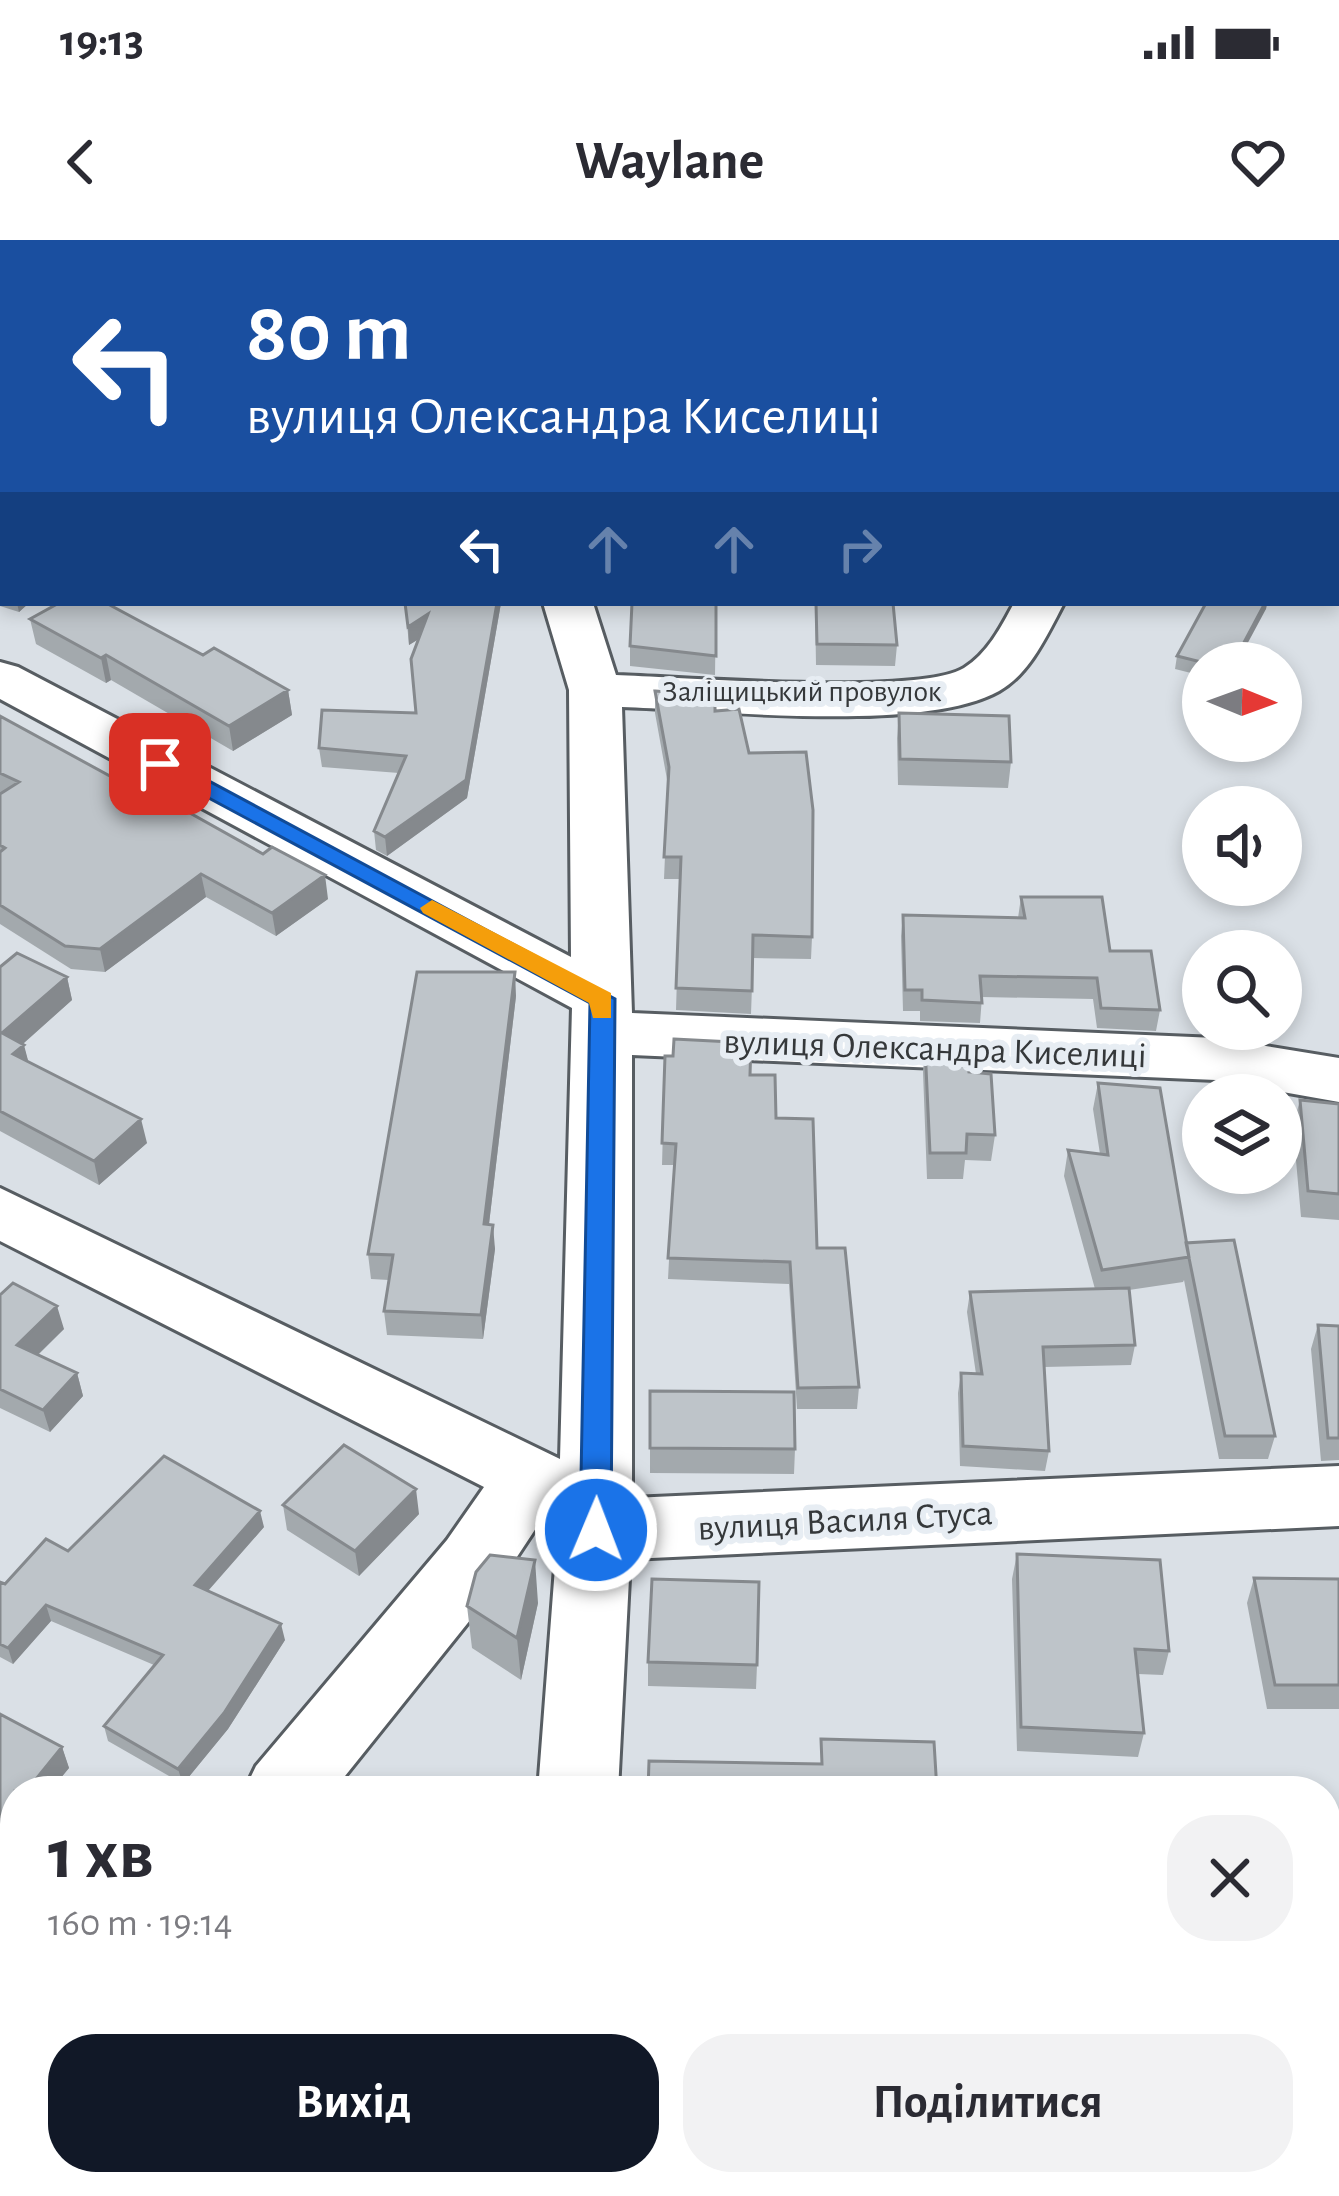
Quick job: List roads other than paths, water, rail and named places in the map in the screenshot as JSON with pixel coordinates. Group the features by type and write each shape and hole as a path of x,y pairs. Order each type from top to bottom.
{"street":[{"path":"569,606 595,690 602,1016 596,1530 579,1776"},
{"name":"Заліщицький провулок","path":"595,690 902,696 959,691 982,680 1011,653 1037,606"},
{"name":"вулиця Олександра Киселиці","path":"0,678 602,1016 1216,1059 1339,1080"},
{"path":"0,1212 531,1477 596,1530"},
{"path":"296,1776 473,1562 531,1477"},
{"name":"вулиця Василя Стуса","path":"596,1530 1339,1496"}]}
